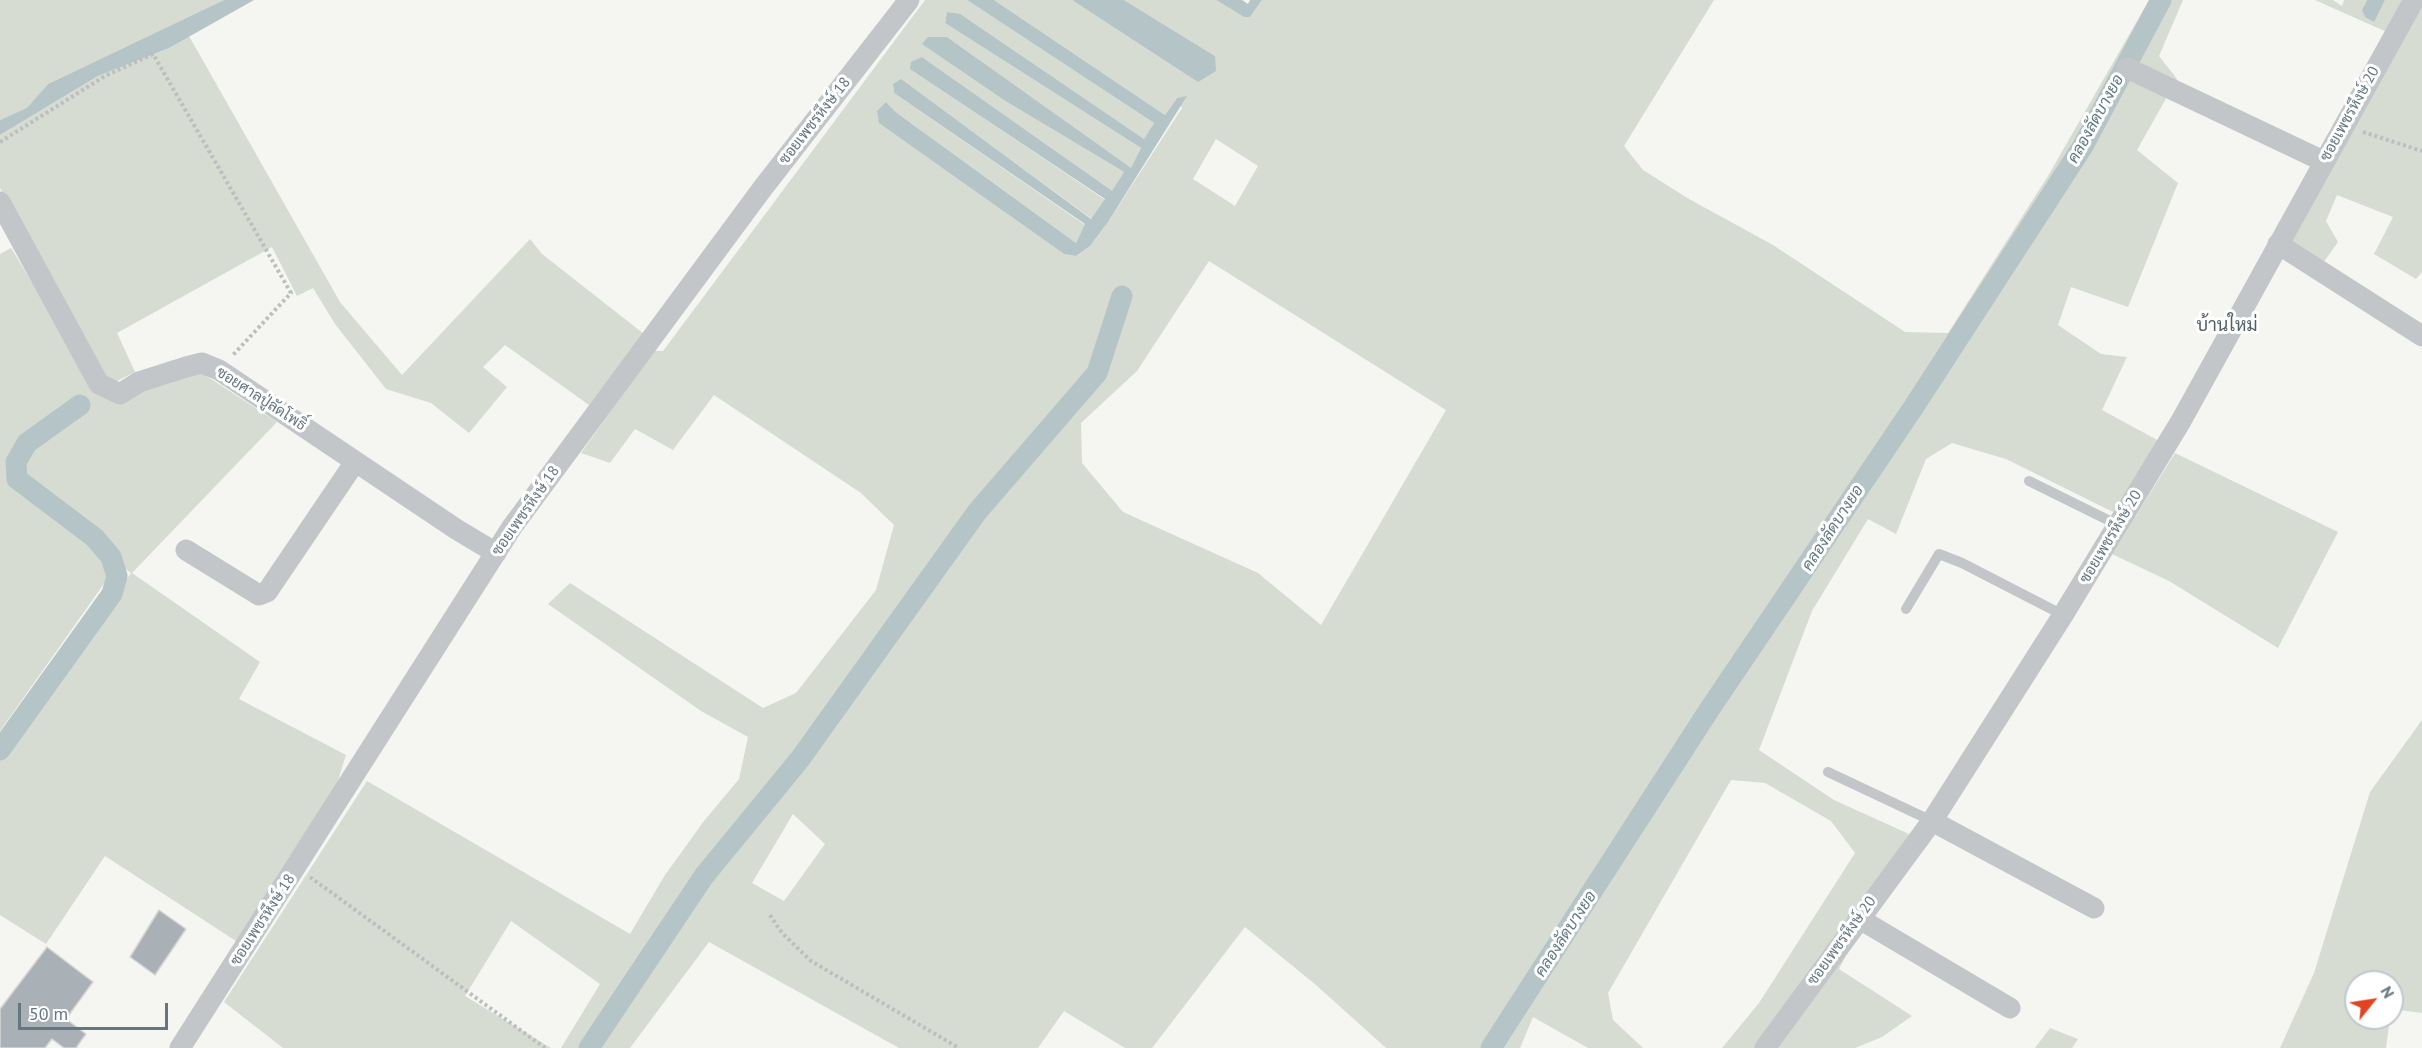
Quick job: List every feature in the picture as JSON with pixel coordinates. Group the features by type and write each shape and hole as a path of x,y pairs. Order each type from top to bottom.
{"street":[{"name":"ซอยเพชรหึงษ์ 18","path":"180,1048 496,553 762,189 909,0"},
{"name":"ซอยเพชรหึงษ์ 20","path":"1766,1048 1858,918 1932,821 2063,615 2181,421 2342,126 2414,0"},
{"path":"2127,68 2323,161"},
{"name":"ซอยศาลปู่ลัดโพธิ์","path":"0,202 99,384 120,394 139,382 202,363 219,370 496,553"},
{"path":"2278,244 2422,336"},
{"path":"186,550 259,595 267,592 355,462"},
{"path":"1932,821 2094,909"},
{"path":"1858,918 2010,1008"}],"lane":[{"path":"2029,481 2118,525"},
{"path":"1906,609 1939,554 1962,563 2063,615"},
{"path":"1828,772 1932,821"}],"path":[{"path":"0,142 105,76 153,54 291,293 219,370"},
{"path":"2342,126 2422,151"},
{"path":"297,867 545,1048"},
{"path":"770,915 782,933 811,961 959,1048"}],"shaded area":[{"path":"0,0 224,0 48,84 27,109 0,120"},
{"path":"224,0 254,0 169,48 98,76 0,135 0,120 27,108 48,84"},
{"path":"925,0 967,0 1154,123 1144,139 960,15 947,12 945,23 1141,148 1131,169 947,37 1007,102 1124,172 1112,192 922,57 911,69 1105,200 1092,219 901,80 893,84 894,93 1085,225 1076,243 897,113 886,102 880,123 1064,254 1076,256 1090,246 1108,222 1182,108 1177,98 1165,115 994,0 1072,0 1198,81 1215,56 1124,0 1216,0 1244,17 1250,17 1262,0 1714,0 1624,146 1643,170 1689,199 1773,245 1905,332 1948,333 2048,176 2149,0 2183,0 2159,56 2177,79 2137,150 2178,183 2128,307 2071,287 2058,325 2101,354 2127,357 2102,410 2159,441 2113,512 2006,459 1952,443 1926,459 1896,534 1868,519 1812,611 1759,750 1834,800 1909,834 1839,969 1912,1016 1882,1037 1855,1048 1722,1048 1759,1003 1855,853 1831,821 1765,783 1731,780 1608,993 1613,1020 1643,1048 1588,1048 1533,1017 1520,1048 1386,1048 1316,985 1245,927 1152,1048 1125,1048 1064,1011 1038,1048 899,1048 709,942 630,1048 561,1048 600,984 511,921 465,996 551,1048 283,1048 224,1002 367,781 630,934 665,875 704,821 739,779 748,737 701,711 548,604 570,583 763,708 796,693 876,590 894,525 861,493 714,395 673,450 635,429 610,463 581,453 653,351 663,351","holes":["1216,139 1258,166 1235,206 1193,179","1209,261 1446,410 1321,625 1258,573 1123,512 1082,463 1081,423 1137,371","793,814 825,844 784,901 752,883"]},
{"path":"967,0 994,0 1165,115 1177,98 1187,96 1108,222 1090,246 1076,256 1064,254 879,123 877,111 886,102 897,113 1076,243 1085,224 894,93 893,84 901,79 1091,219 1105,199 910,69 911,62 922,57 1112,191 1124,172 1007,102 922,44 928,37 947,37 1131,168 1141,148 945,23 947,12 960,14 1144,139 1154,123"},
{"path":"1072,0 1124,0 1215,56 1216,71 1198,82"},
{"path":"1216,0 1242,0 1248,4 1250,0 1262,0 1250,17 1244,17"},
{"path":"2315,0 2333,0 2342,6 2344,0 2367,0 2362,10 2373,22 2385,0 2407,0 2389,33"},
{"path":"2367,0 2385,0 2374,22 2365,17 2362,10"},
{"path":"2422,2 2422,272 2416,279 2374,254 2393,217 2337,195 2326,221 2338,242 2323,263 2288,242"},
{"path":"189,36 340,302 402,375 530,239 542,254 644,334 589,405 505,345 483,367 507,387 469,433 431,403 386,389 335,324 313,288 297,296 272,247 117,333 135,372 115,382 98,371 0,188 0,135 98,76 169,48"},
{"path":"11,248 102,396 182,360 277,422 132,573 260,662 239,699 346,755 334,793 292,864 236,941 105,856 46,944 0,915 0,758 131,573 96,547 108,578 0,731 0,254"},
{"path":"2175,453 2338,532 2278,648 2169,581 2112,554"},
{"path":"2422,720 2422,1013 2404,1011 2404,970 2344,970 2344,1030 2388,1030 2386,1048 2280,1048 2314,973 2370,792"},
{"path":"2050,1028 2078,1039 2072,1048 2035,1048"}],"building":[{"path":"159,910 186,929 155,975 130,957"},
{"path":"47,947 93,982 66,1019 86,1034 76,1048 64,1048 52,1039 45,1048 0,1048 0,1009"}],"waterway":[{"name":"คลองลัดบางยอ","path":"1491,1048 1709,710 1913,408 2083,146 2161,0"},
{"path":"589,1048 704,876 800,759 977,512 1097,373 1122,296"},
{"path":"0,750 112,594 117,576 111,557 95,538 17,479 16,462 27,443 80,405"}],"district":[{"name":"บ้านใหม่","path":"2227,326"}]}
